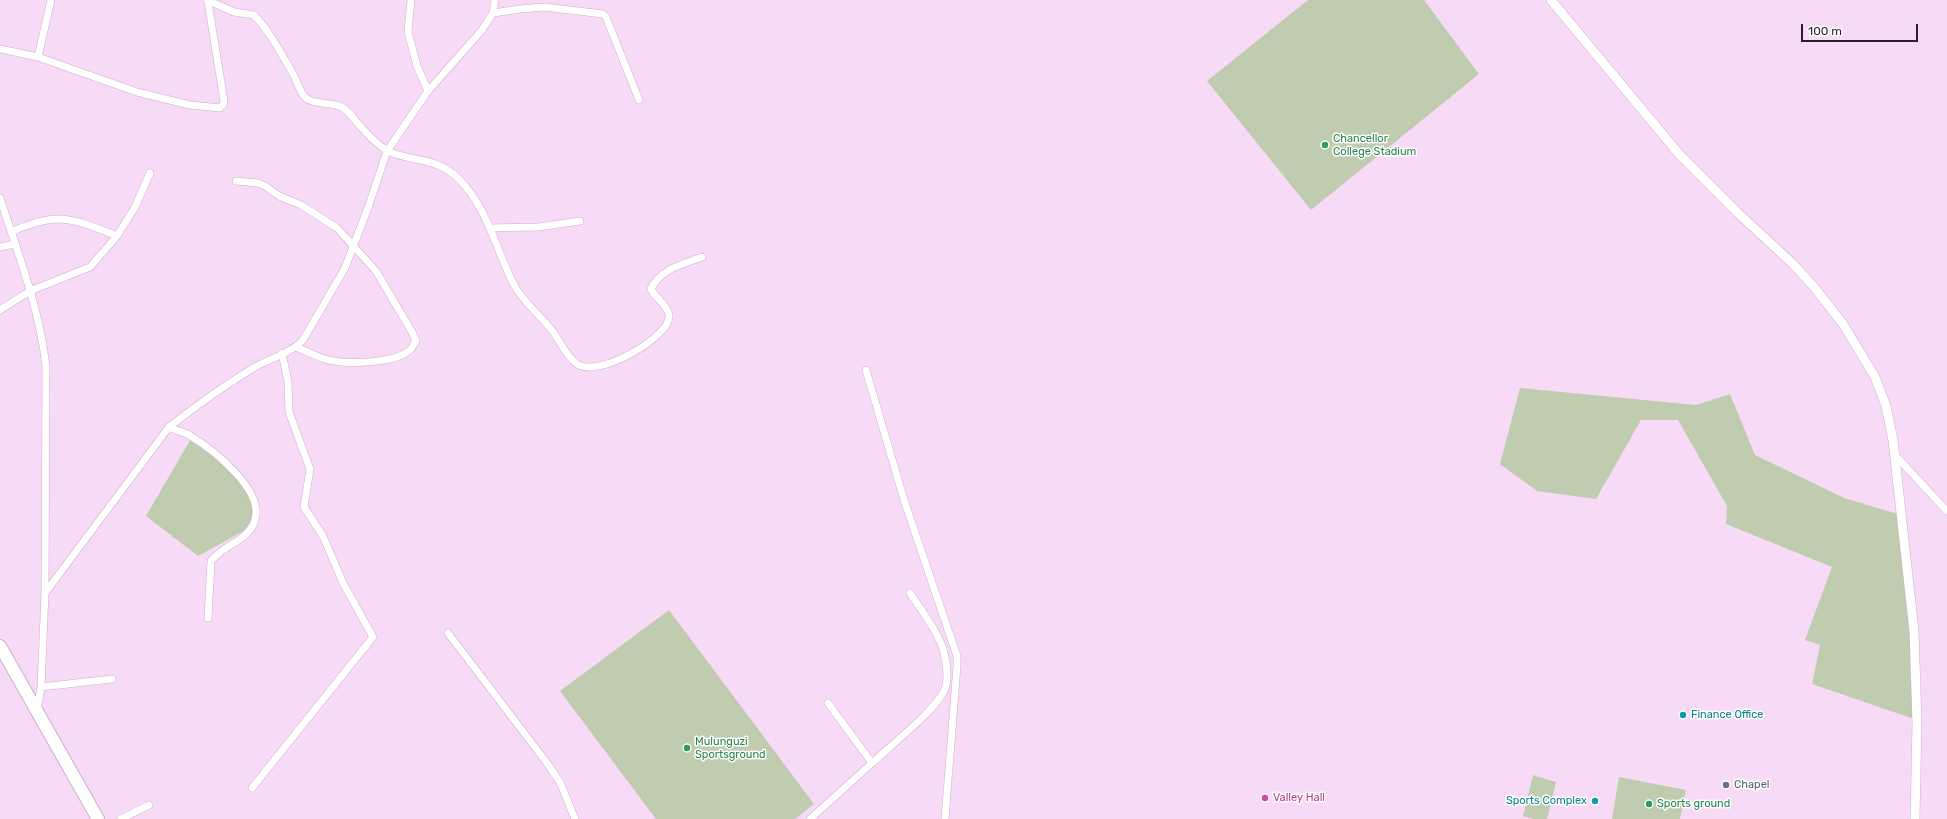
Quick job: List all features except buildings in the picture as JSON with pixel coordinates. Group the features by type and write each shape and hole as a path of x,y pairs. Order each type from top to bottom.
{"highway":[{"path":"0,646 98,819"}],"street":[{"path":"38,57 51,0"},
{"path":"411,0 408,32 417,66 428,91"},
{"path":"45,594 169,428 193,408 242,374 270,358 296,348 303,340 321,313 345,268 387,151 428,91 478,35 493,13 495,0"},
{"path":"1551,0 1679,154 1738,213 1793,264 1843,324 1880,386 1886,406 1895,455 1915,641 1917,723 1915,819"},
{"path":"0,49 38,57 137,92 190,105 220,108 223,106 224,101 207,1"},
{"path":"207,1 234,12 254,15 271,36 296,80 300,92 306,98 314,102 337,105 344,108 361,128 387,151 401,156 429,161 448,169 465,186 479,206 490,228 513,284 526,302 553,332 570,358 578,365 591,368 626,357 657,334 668,320 669,315 666,308 653,294 651,288 653,284 667,270 702,257"},
{"path":"493,13 520,8 544,7 603,14 606,16 639,100"},
{"path":"0,310 30,291 90,267 117,236 135,207 150,173"},
{"path":"236,181 258,182 279,196 301,205 336,228 376,271 416,341 411,349 399,356 375,361 344,363 325,359 296,348"},
{"path":"0,198 30,291 44,351 46,367 45,594 41,687 37,710"},
{"path":"11,232 48,218 88,225 117,236"},
{"path":"490,228 538,227 580,222"},
{"path":"0,247 15,244"},
{"path":"252,788 373,637 340,576 323,536 304,507 310,469 289,412 288,382 282,353"},
{"path":"866,370 906,507 957,656 945,819"},
{"path":"169,428 188,435 216,455 237,473 251,493 256,508 253,525 244,535 216,554 211,561 208,618"},
{"path":"1895,455 1947,511"},
{"path":"810,819 937,702 945,687 946,671 943,650 932,627 910,593"},
{"path":"448,633 468,661 548,763 560,782 575,819"},
{"path":"41,687 112,679"},
{"path":"828,703 872,763"},
{"path":"121,819 149,805"}],"green space":[{"name":"Chancellor College Stadium","path":"1308,0 1424,0 1479,74 1311,210 1207,81"},
{"path":"1520,388 1696,405 1730,394 1755,455 1844,498 1898,514 1914,642 1914,719 1812,684 1820,645 1805,640 1832,567 1726,524 1727,506 1678,420 1641,420 1596,499 1537,491 1500,464"},
{"path":"192,437 239,478 255,507 249,528 198,556 146,516"},
{"name":"Mulunguzi Sportsground","path":"669,610 814,804 795,819 656,819 560,691"},
{"path":"1533,775 1556,782 1547,819 1534,819 1523,816"},
{"name":"Sports ground","path":"1619,777 1686,790 1680,819 1612,819"}],"place":[{"name":"Chancellor College Stadium","path":"1325,145"},
{"name":"Finance Office","path":"1683,715"},
{"name":"Mulunguzi Sportsground","path":"687,748"},
{"name":"Chapel","path":"1726,785"},
{"name":"Valley Hall","path":"1265,798"},
{"name":"Sports Complex","path":"1595,801"},
{"name":"Sports ground","path":"1649,804"}]}
